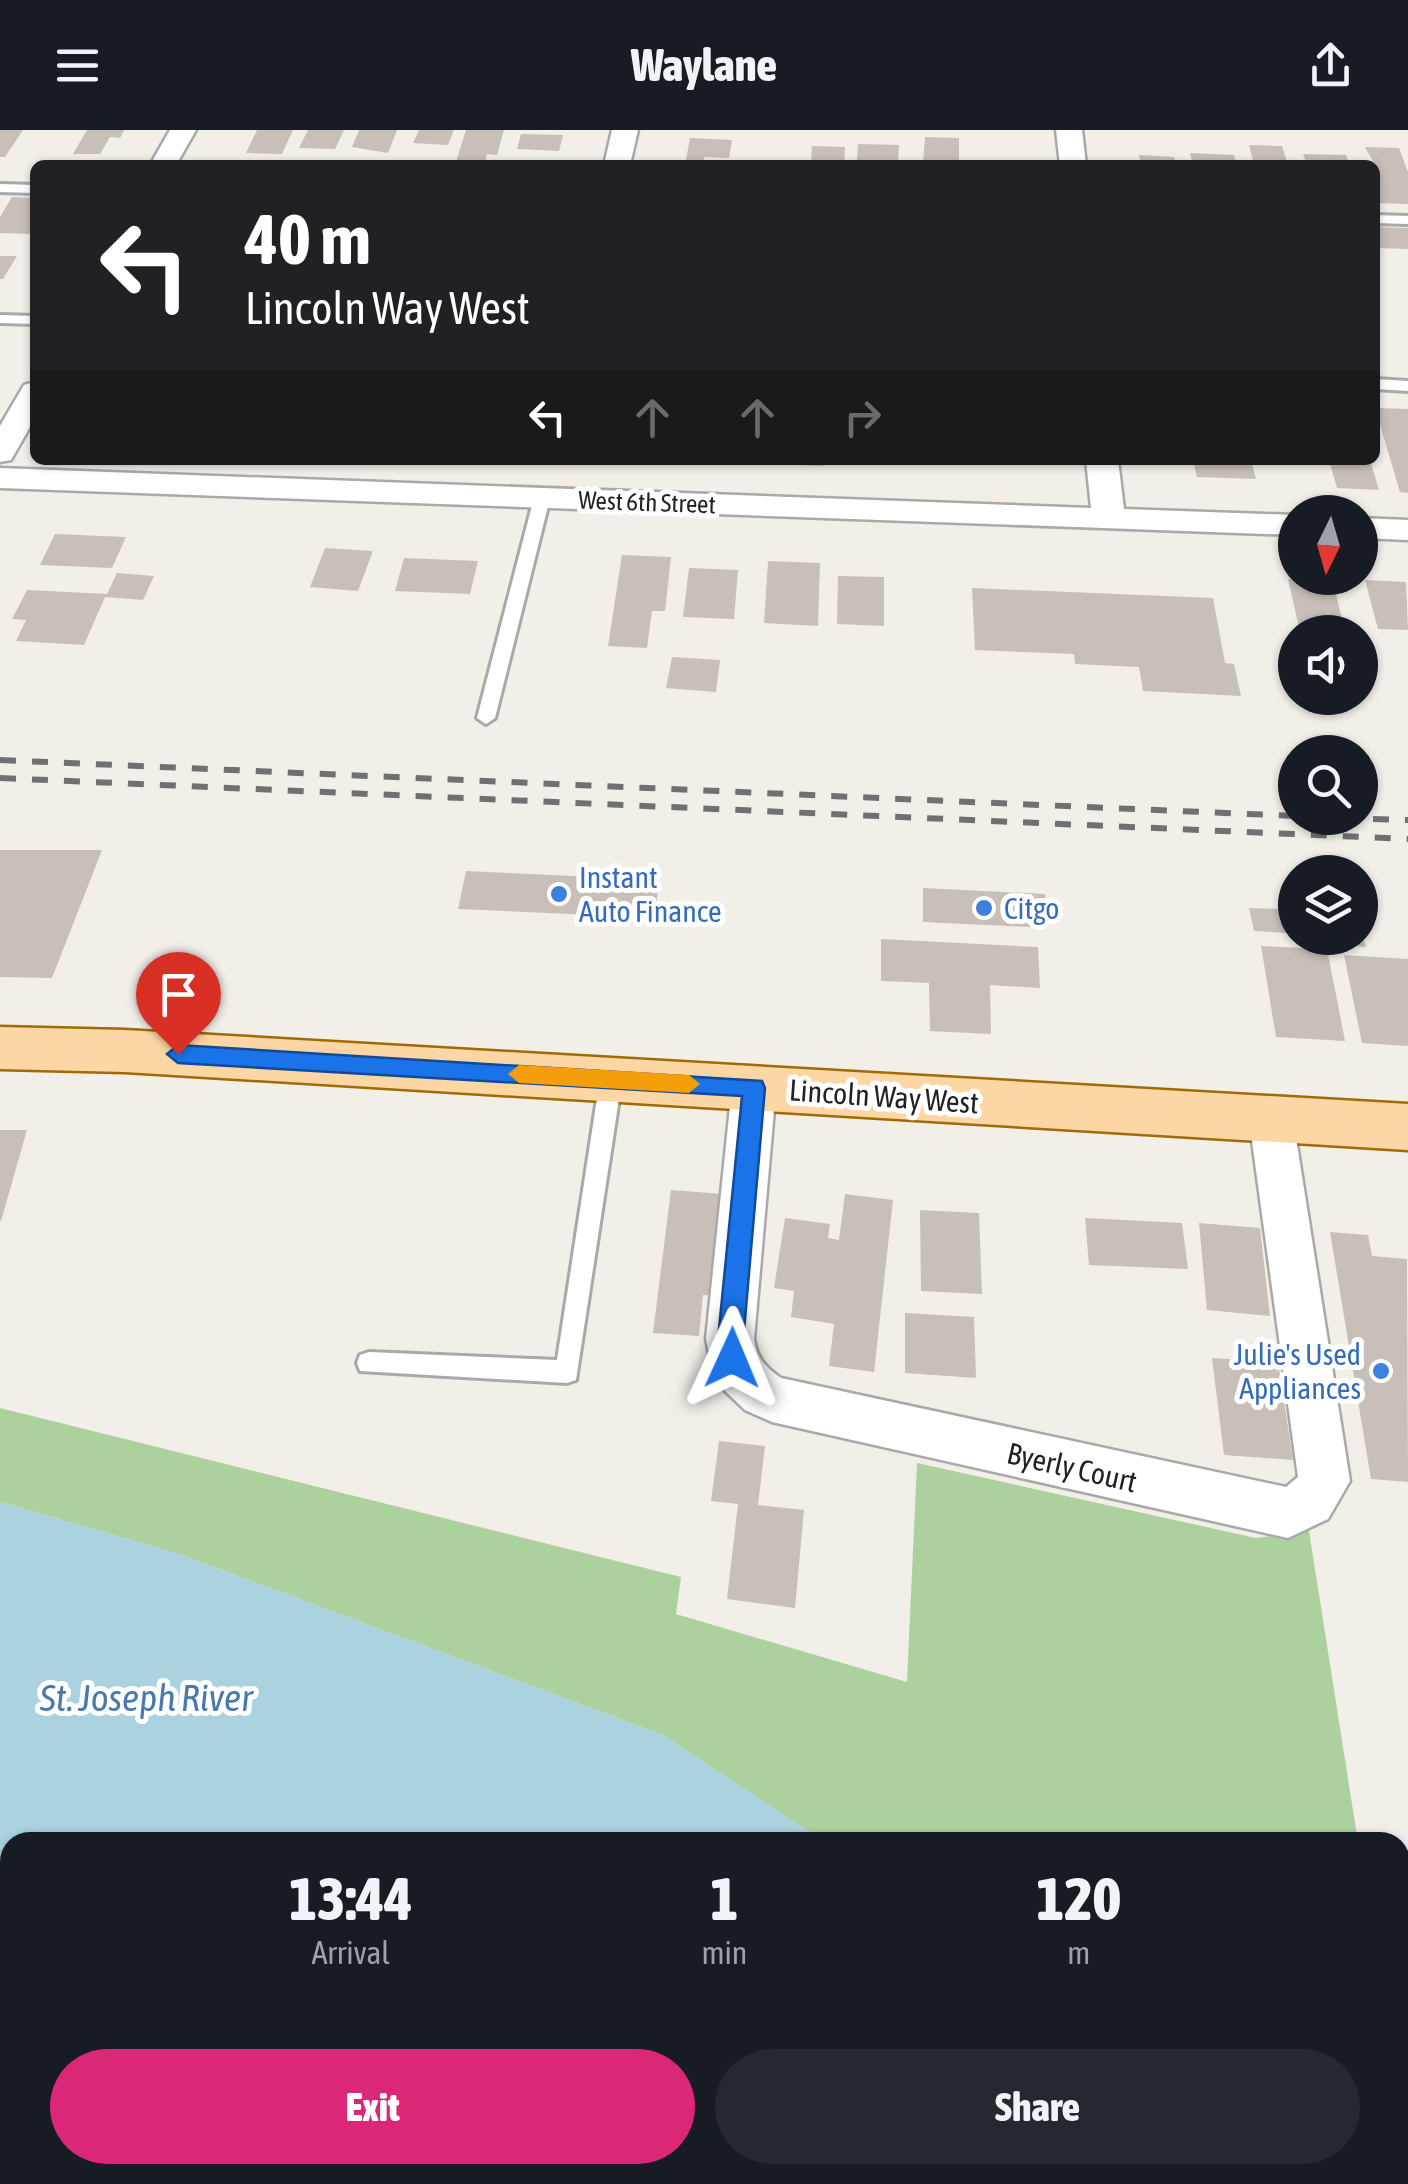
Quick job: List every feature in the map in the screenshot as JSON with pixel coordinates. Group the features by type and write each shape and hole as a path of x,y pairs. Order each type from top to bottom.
{"main road":[{"name":"Lincoln Way West","path":"0,1048 125,1051 1408,1128"}],"street":[{"path":"166,160 183,130"},
{"path":"618,160 625,130"},
{"path":"1069,130 1072,160"},
{"path":"0,453 30,401"},
{"path":"542,498 549,465"},
{"path":"1103,465 1109,519"},
{"name":"West 6th Street","path":"0,478 1278,524"},
{"path":"1378,529 1408,530"},
{"name":"Byerly Court","path":"754,1088 730,1339 732,1358 740,1376 754,1390 791,1404 1288,1513 1306,1507 1324,1481 1272,1119"}],"lane":[{"path":"0,188 30,189"},
{"path":"1380,219 1408,220"},
{"path":"0,319 30,320"},
{"path":"1380,384 1408,386"},
{"path":"486,718 542,498"},
{"path":"369,1363 567,1372 611,1079"}],"green space":[{"path":"0,1408 681,1577 676,1614 907,1682 917,1463 1256,1538 1309,1531 1356,1832 809,1832 663,1735 179,1554 0,1502"}],"water":[{"name":"St. Joseph River","path":"0,1502 179,1554 663,1735 809,1832 0,1832"}],"building":[{"path":"0,130 23,130 5,157 0,157"},
{"path":"87,130 124,130 120,138 110,137 100,154 73,154"},
{"path":"257,130 293,130 282,154 246,153"},
{"path":"308,130 344,130 335,149 299,148"},
{"path":"359,130 397,130 388,153 352,147"},
{"path":"419,130 454,130 448,145 413,143"},
{"path":"466,130 504,130 497,155 487,154 486,160 457,160"},
{"path":"521,134 563,135 559,151 517,149"},
{"path":"925,137 959,138 959,160 923,160"},
{"path":"690,138 732,140 729,158 686,160"},
{"path":"858,144 899,145 898,160 857,160"},
{"path":"1249,145 1282,146 1286,160 1253,160"},
{"path":"812,146 845,147 844,160 811,160"},
{"path":"1365,147 1399,148 1408,172 1408,204 1380,203 1380,160 1372,160"},
{"path":"1190,153 1234,155 1236,160 1192,160"},
{"path":"1303,154 1346,155 1348,160 1305,160"},
{"path":"1139,155 1175,160 1140,160"},
{"path":"12,197 30,198 30,234 0,233 0,217"},
{"path":"1380,227 1408,228 1408,249 1380,248"},
{"path":"0,256 17,256 3,279 0,279"},
{"path":"1380,408 1408,409 1408,493 1400,492 1380,425"},
{"path":"1194,465 1252,465 1256,479 1197,477"},
{"path":"1330,465 1372,465 1379,490 1337,488"},
{"path":"55,534 126,537 112,568 40,565"},
{"path":"325,548 373,551 358,591 310,587"},
{"path":"622,555 671,557 665,611 652,611 647,648 608,646"},
{"path":"404,558 478,561 470,594 395,591"},
{"path":"768,561 820,563 818,626 764,623"},
{"path":"689,568 738,570 734,619 683,617"},
{"path":"117,573 154,576 143,600 105,597 84,645 16,641 26,620 12,619 27,590 107,594"},
{"path":"838,576 884,577 884,626 837,624"},
{"path":"1378,581 1406,582 1408,630 1378,629 1378,615 1374,615 1369,595 1378,595"},
{"path":"972,588 1213,598 1225,663 1234,664 1241,696 1143,691 1139,667 1075,664 1074,654 975,650"},
{"path":"1292,595 1336,595 1341,615 1296,615"},
{"path":"672,657 720,660 716,692 666,688"},
{"path":"0,850 102,850 52,978 0,977"},
{"name":"Instant Auto Finance","path":"466,871 659,880 654,925 592,922 593,915 458,909"},
{"name":"Citgo","path":"923,888 1045,894 1047,928 923,922"},
{"path":"1249,908 1278,909 1278,932 1254,931"},
{"name":"Citgo","path":"881,939 1038,947 1040,988 990,985 991,1034 930,1031 929,983 881,981"},
{"path":"1261,946 1278,947 1278,955 1328,955 1345,1041 1276,1037"},
{"path":"1344,955 1408,959 1408,1046 1362,1043"},
{"path":"0,1130 27,1130 1,1221 0,1221"},
{"path":"671,1190 723,1194 713,1296 703,1295 699,1336 653,1333"},
{"path":"845,1194 893,1200 874,1372 829,1366 834,1324 791,1317 794,1291 774,1288 785,1218 830,1224 828,1238 839,1240"},
{"path":"920,1210 979,1213 982,1294 921,1291"},
{"path":"1085,1218 1182,1223 1188,1269 1089,1265"},
{"path":"1199,1223 1260,1228 1270,1316 1207,1310"},
{"name":"Julie's Used Appliances","path":"1330,1232 1368,1235 1372,1256 1407,1259 1408,1482 1371,1479"},
{"path":"905,1313 974,1317 976,1378 905,1373"},
{"path":"1212,1358 1278,1362 1293,1460 1224,1455"},
{"path":"719,1441 765,1446 758,1505 804,1510 795,1608 727,1599 738,1504 711,1501"}],"railway":[{"path":"0,760 1278,815"},
{"path":"0,778 1408,839"},
{"path":"1378,819 1408,820"}],"slow traffic":[{"path":"519,1074 689,1084"}],"place":[{"name":"Instant Auto Finance","path":"559,894"},
{"name":"Citgo","path":"984,908"},
{"name":"Julie's Used Appliances","path":"1381,1371"}],"route":[{"path":"178,1054 754,1088 730,1339 732,1358"}]}
